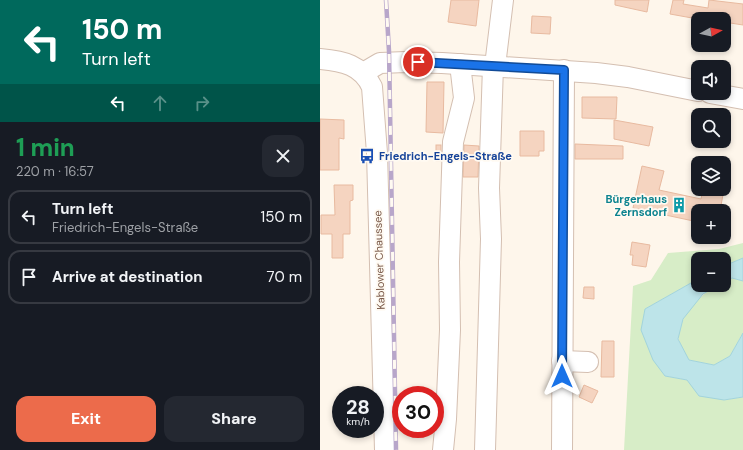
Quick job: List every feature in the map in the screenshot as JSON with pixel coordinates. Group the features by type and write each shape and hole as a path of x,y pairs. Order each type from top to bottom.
{"street":[{"path":"485,450 490,239 489,188 494,66 503,0"},
{"path":"320,59 348,64 363,73 380,63 389,62 460,64 564,70 628,77 691,90"},
{"path":"443,450 446,419 449,337 449,262 453,142 464,98 460,64"},
{"path":"562,450 564,70"},
{"name":"Kablower Chaussee","path":"363,73 372,87 375,116 385,450"},
{"path":"731,97 743,99"},
{"path":"562,361 588,362"}],"green space":[{"path":"743,243 743,258 731,263 731,252 691,252 691,283 645,309 665,376 687,380 724,400 743,397 743,450 624,450 633,286 651,280 668,253 719,249"},
{"path":"731,278 743,281 743,333 730,356 714,365 689,360 679,340 681,324 692,306 707,292 731,292"}],"water":[{"path":"743,258 743,281 731,278 731,263"},
{"path":"691,283 691,292 707,292 703,294 683,319 678,339 689,360 714,365 730,356 743,333 743,397 724,400 699,396 687,380 665,376 653,360 641,330 645,309"}],"building":[{"path":"451,0 479,0 476,26 448,22"},
{"path":"615,0 649,0 647,12 615,5"},
{"path":"673,0 684,0 683,4 708,8 709,0 743,4 743,25 731,23 731,12 691,12 691,18 670,14"},
{"path":"532,16 551,17 550,34 531,33"},
{"path":"427,82 444,82 443,133 426,132"},
{"path":"582,97 617,97 616,119 582,118"},
{"path":"320,119 344,120 344,139 339,138 339,170 320,170"},
{"path":"614,120 653,127 649,146 614,139"},
{"path":"520,131 544,131 544,151 539,151 539,156 520,156"},
{"path":"575,144 623,146 623,159 575,159"},
{"path":"436,145 441,145 441,161 436,161"},
{"path":"464,145 479,146 478,177 463,177"},
{"path":"642,166 664,171 659,190 701,199 702,196 723,196 721,204 691,204 691,220 633,208"},
{"path":"334,185 353,185 353,200 350,201 350,234 343,234 343,258 332,258 332,234 321,234 321,215 335,215"},
{"path":"632,242 650,245 646,267 632,265 633,255 630,255"},
{"path":"584,287 594,287 594,299 583,298"},
{"path":"602,341 614,341 614,377 601,377"},
{"path":"584,385 598,391 592,403 579,397"}],"railway":[{"path":"386,0 389,51 396,450"}],"place":[{"name":"Friedrich-Engels-Straße","path":"367,156"},
{"name":"Bürgerhaus Zernsdorf","path":"679,205"}],"route":[{"path":"418,62 564,70 562,376"}]}
